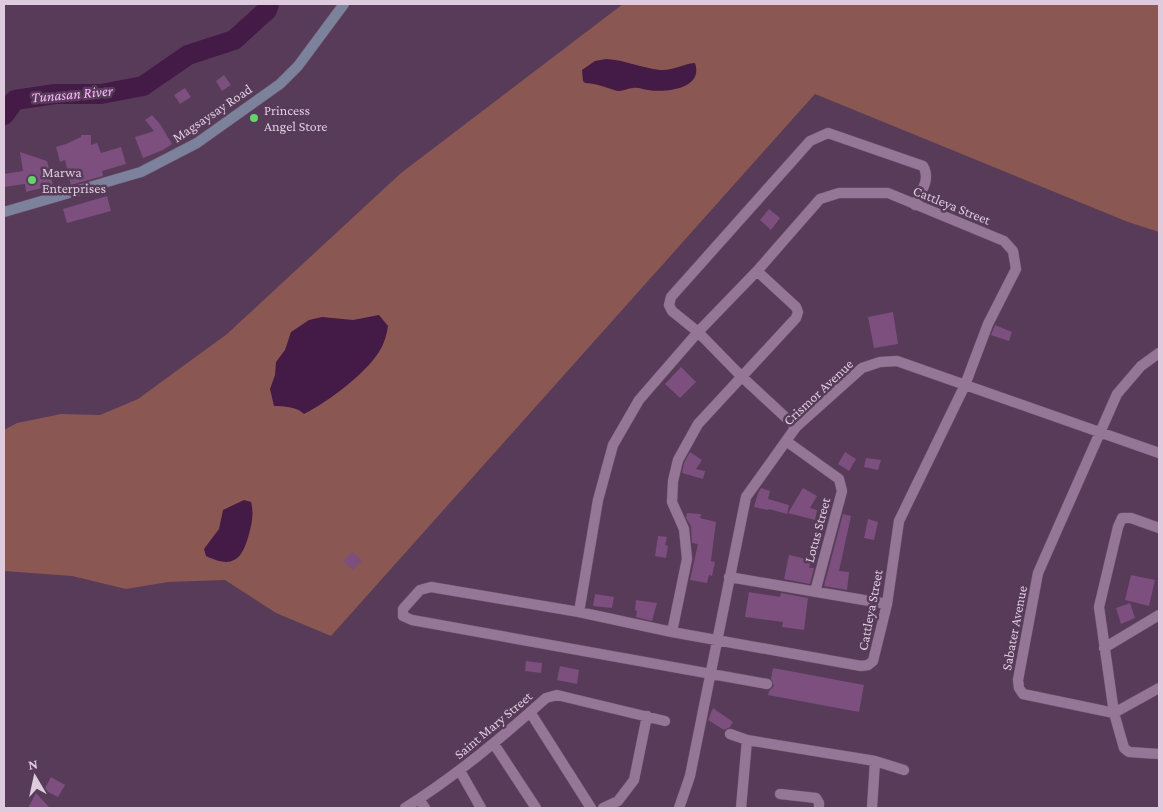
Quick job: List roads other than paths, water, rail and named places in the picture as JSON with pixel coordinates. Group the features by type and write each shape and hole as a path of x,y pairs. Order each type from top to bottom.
{"main road":[{"name":"Magsaysay Road","path":"4,212 142,172 197,144 280,84 310,51 344,4"}],"street":[{"path":"796,427 741,376 698,332 672,311 669,305 671,297 810,140 828,133 923,166 927,172 927,180 915,205"},
{"name":"Cattleya Street","path":"838,193 888,194 1004,241 1013,251 1016,269 988,324 965,385 899,521 887,604 874,661 861,666 672,632 579,612 598,500 613,445 639,400 698,332 757,271 820,199 838,193"},
{"path":"672,632 688,560 684,528 672,502 672,481 678,460 698,424 796,318 798,312 796,307 757,271"},
{"path":"1099,433 1117,394 1141,366 1159,353"},
{"name":"Crismor Avenue","path":"679,808 690,776 746,497 796,427 862,368 880,362 896,361 1159,453"},
{"name":"Sabater Avenue","path":"1099,433 1038,573 1018,680 1019,688 1023,694 1114,714"},
{"name":"Lotus Street","path":"786,441 838,479 841,484 842,491 815,592"},
{"path":"1159,528 1131,518 1122,518 1118,527 1099,607 1114,714 1124,748 1129,752 1159,754"},
{"path":"729,577 887,604"},
{"path":"579,612 431,587 420,590 403,609 403,616 412,620 767,684"},
{"path":"1104,648 1159,615"},
{"path":"1114,714 1159,688"},
{"name":"Saint Mary Street","path":"405,808 422,804 546,698 557,695 665,721"},
{"path":"530,712 591,808"},
{"path":"603,808 618,801 634,780 647,716"},
{"path":"730,734 747,740 875,761 904,770"},
{"path":"741,808 747,740"},
{"path":"494,744 536,808"},
{"path":"872,808 875,761"},
{"path":"460,771 482,808"},
{"path":"780,794 816,798 819,808"}],"waterway":[{"name":"Tunasan River","path":"4,115 15,100 55,94 101,94 143,86 188,55 234,40 267,10 269,4"}],"place":[{"name":"Princess Angel Store","path":"254,118"},
{"name":"Marwa Enterprises","path":"32,180"}]}
